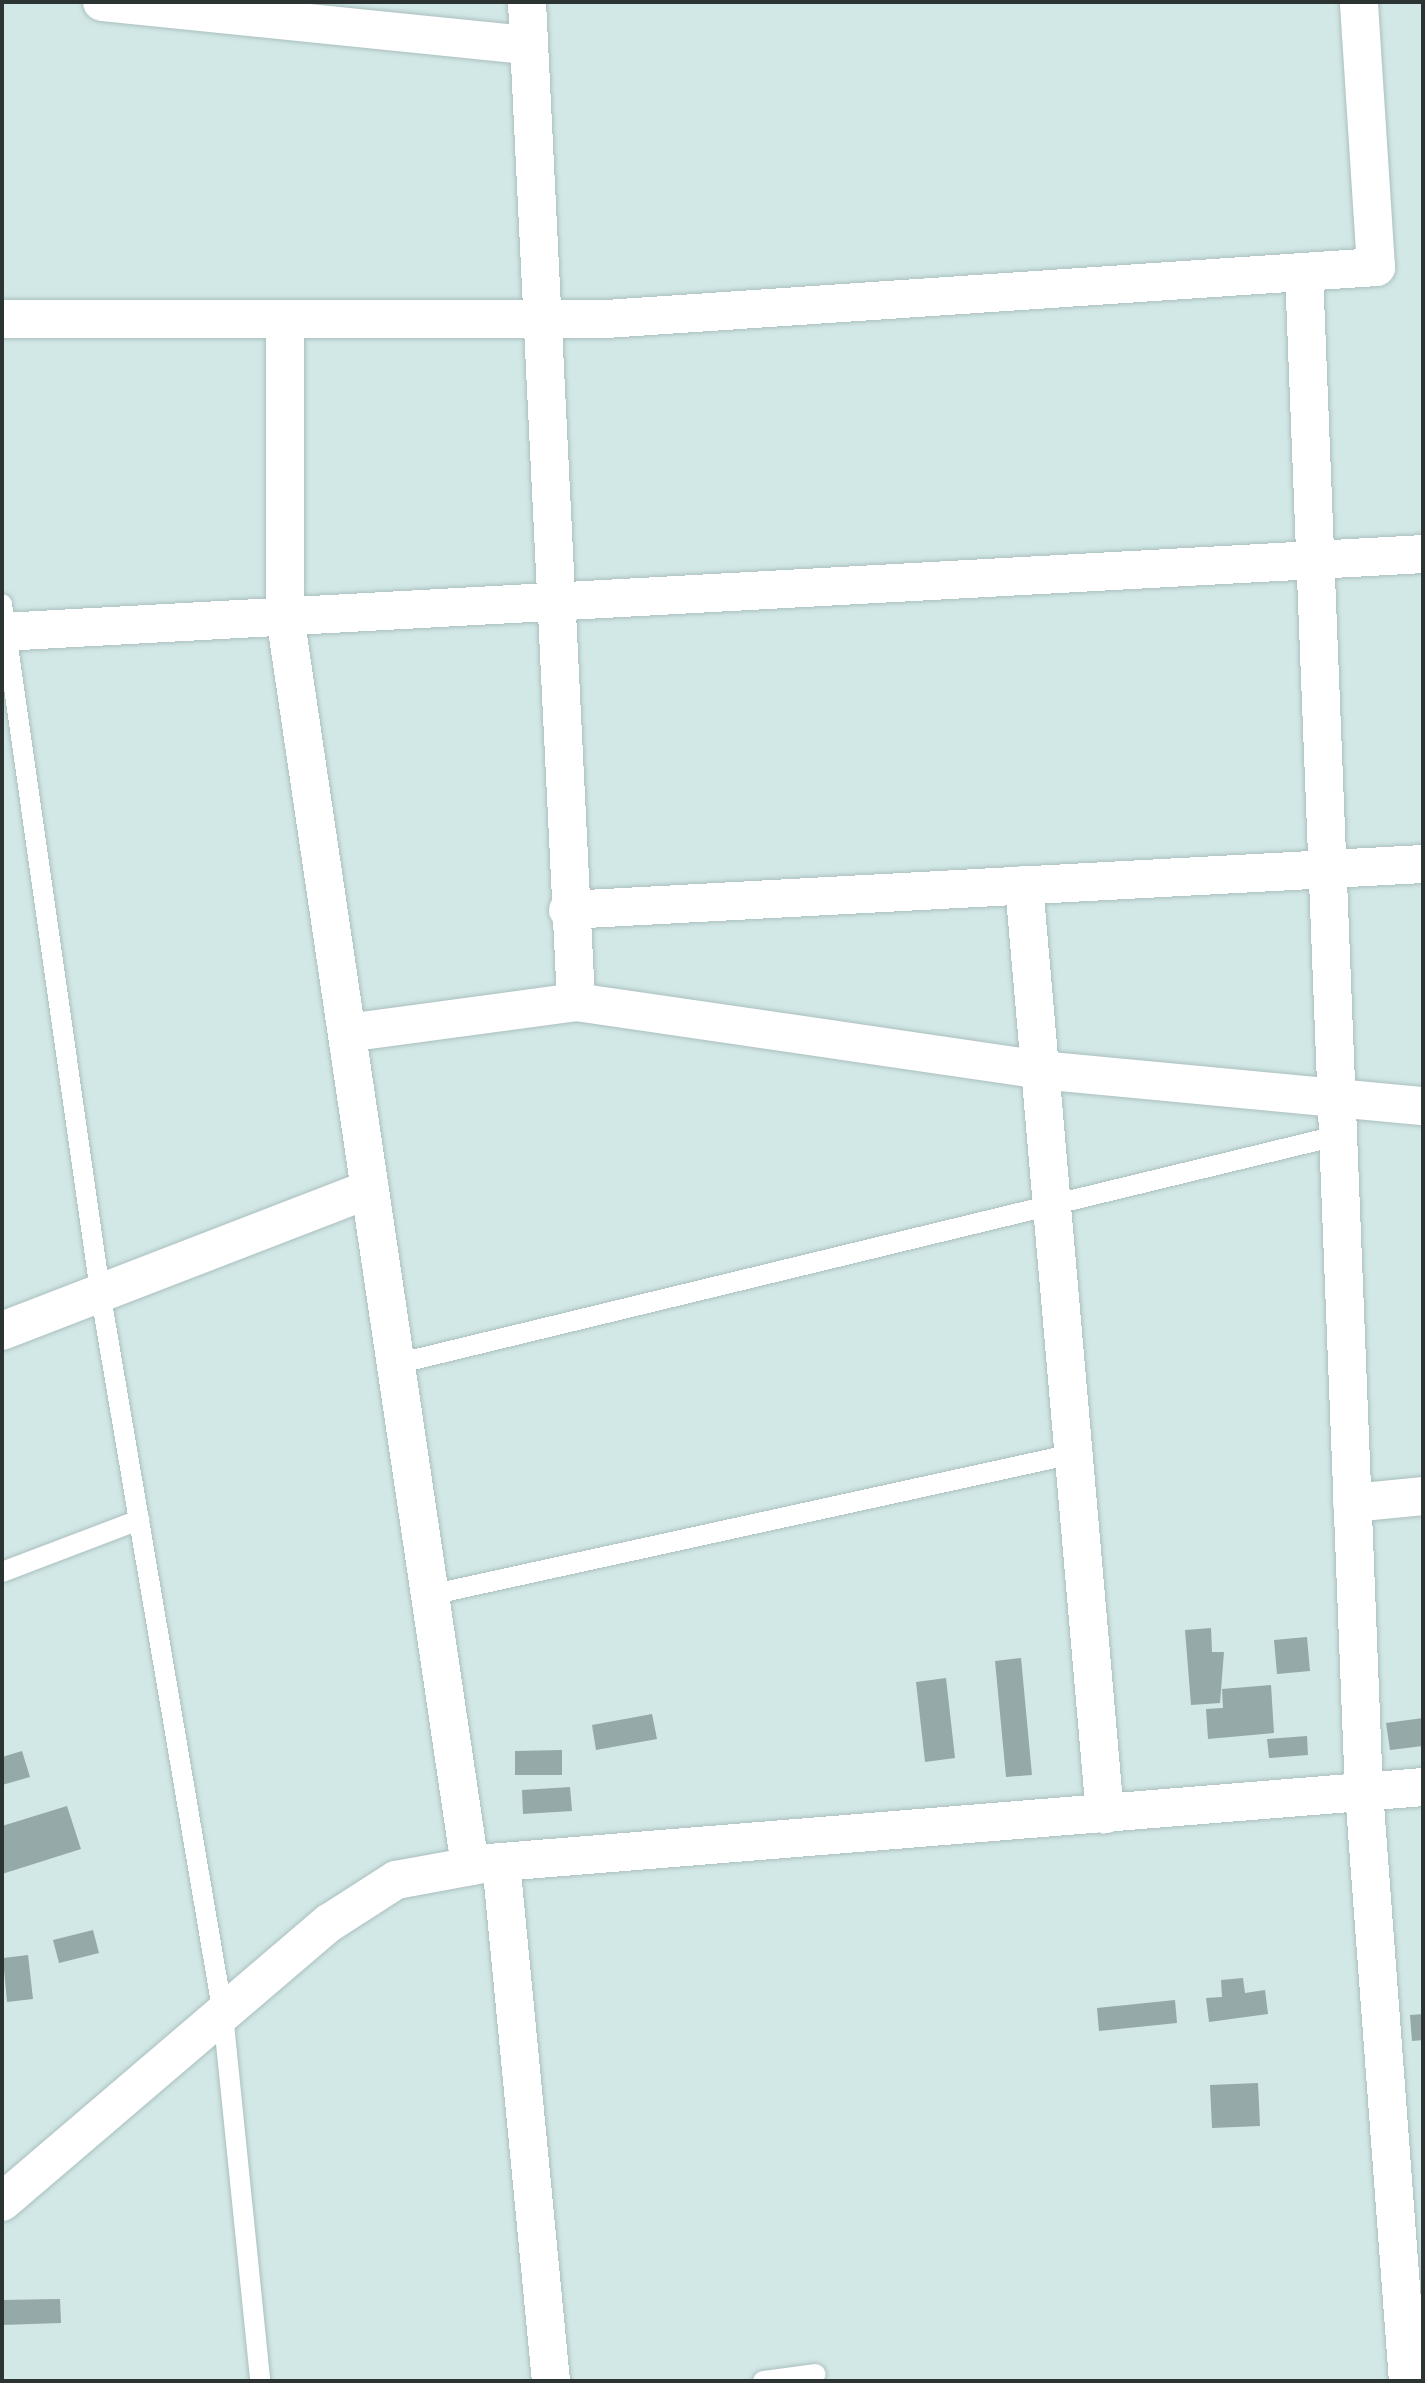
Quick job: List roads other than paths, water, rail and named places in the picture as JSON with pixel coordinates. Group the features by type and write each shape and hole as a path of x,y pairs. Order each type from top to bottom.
{"street":[{"path":"102,2 529,45"},
{"path":"527,2 568,910 576,1002"},
{"path":"2,319 541,319 1376,267 1359,2"},
{"path":"1304,272 1334,1095 1364,1792 1407,2157 1408,2381"},
{"path":"285,319 285,616 430,1595 486,1864 551,2381"},
{"path":"2,632 1423,554"},
{"path":"568,910 1423,864"},
{"path":"1024,885 1105,1814"},
{"path":"347,1033 576,1002 1040,1070 1334,1095 1423,1106"},
{"path":"2,1331 370,1189"},
{"path":"1352,1503 1423,1496"},
{"path":"2,2202 329,1923 396,1880 486,1864 1423,1787"}],"lane":[{"path":"2,604 2,632 100,1291 223,2014 260,2381"},
{"path":"396,1364 1336,1136"},
{"path":"430,1595 1073,1454"},
{"path":"2,1572 139,1520"},
{"path":"763,2381 816,2374"}]}
